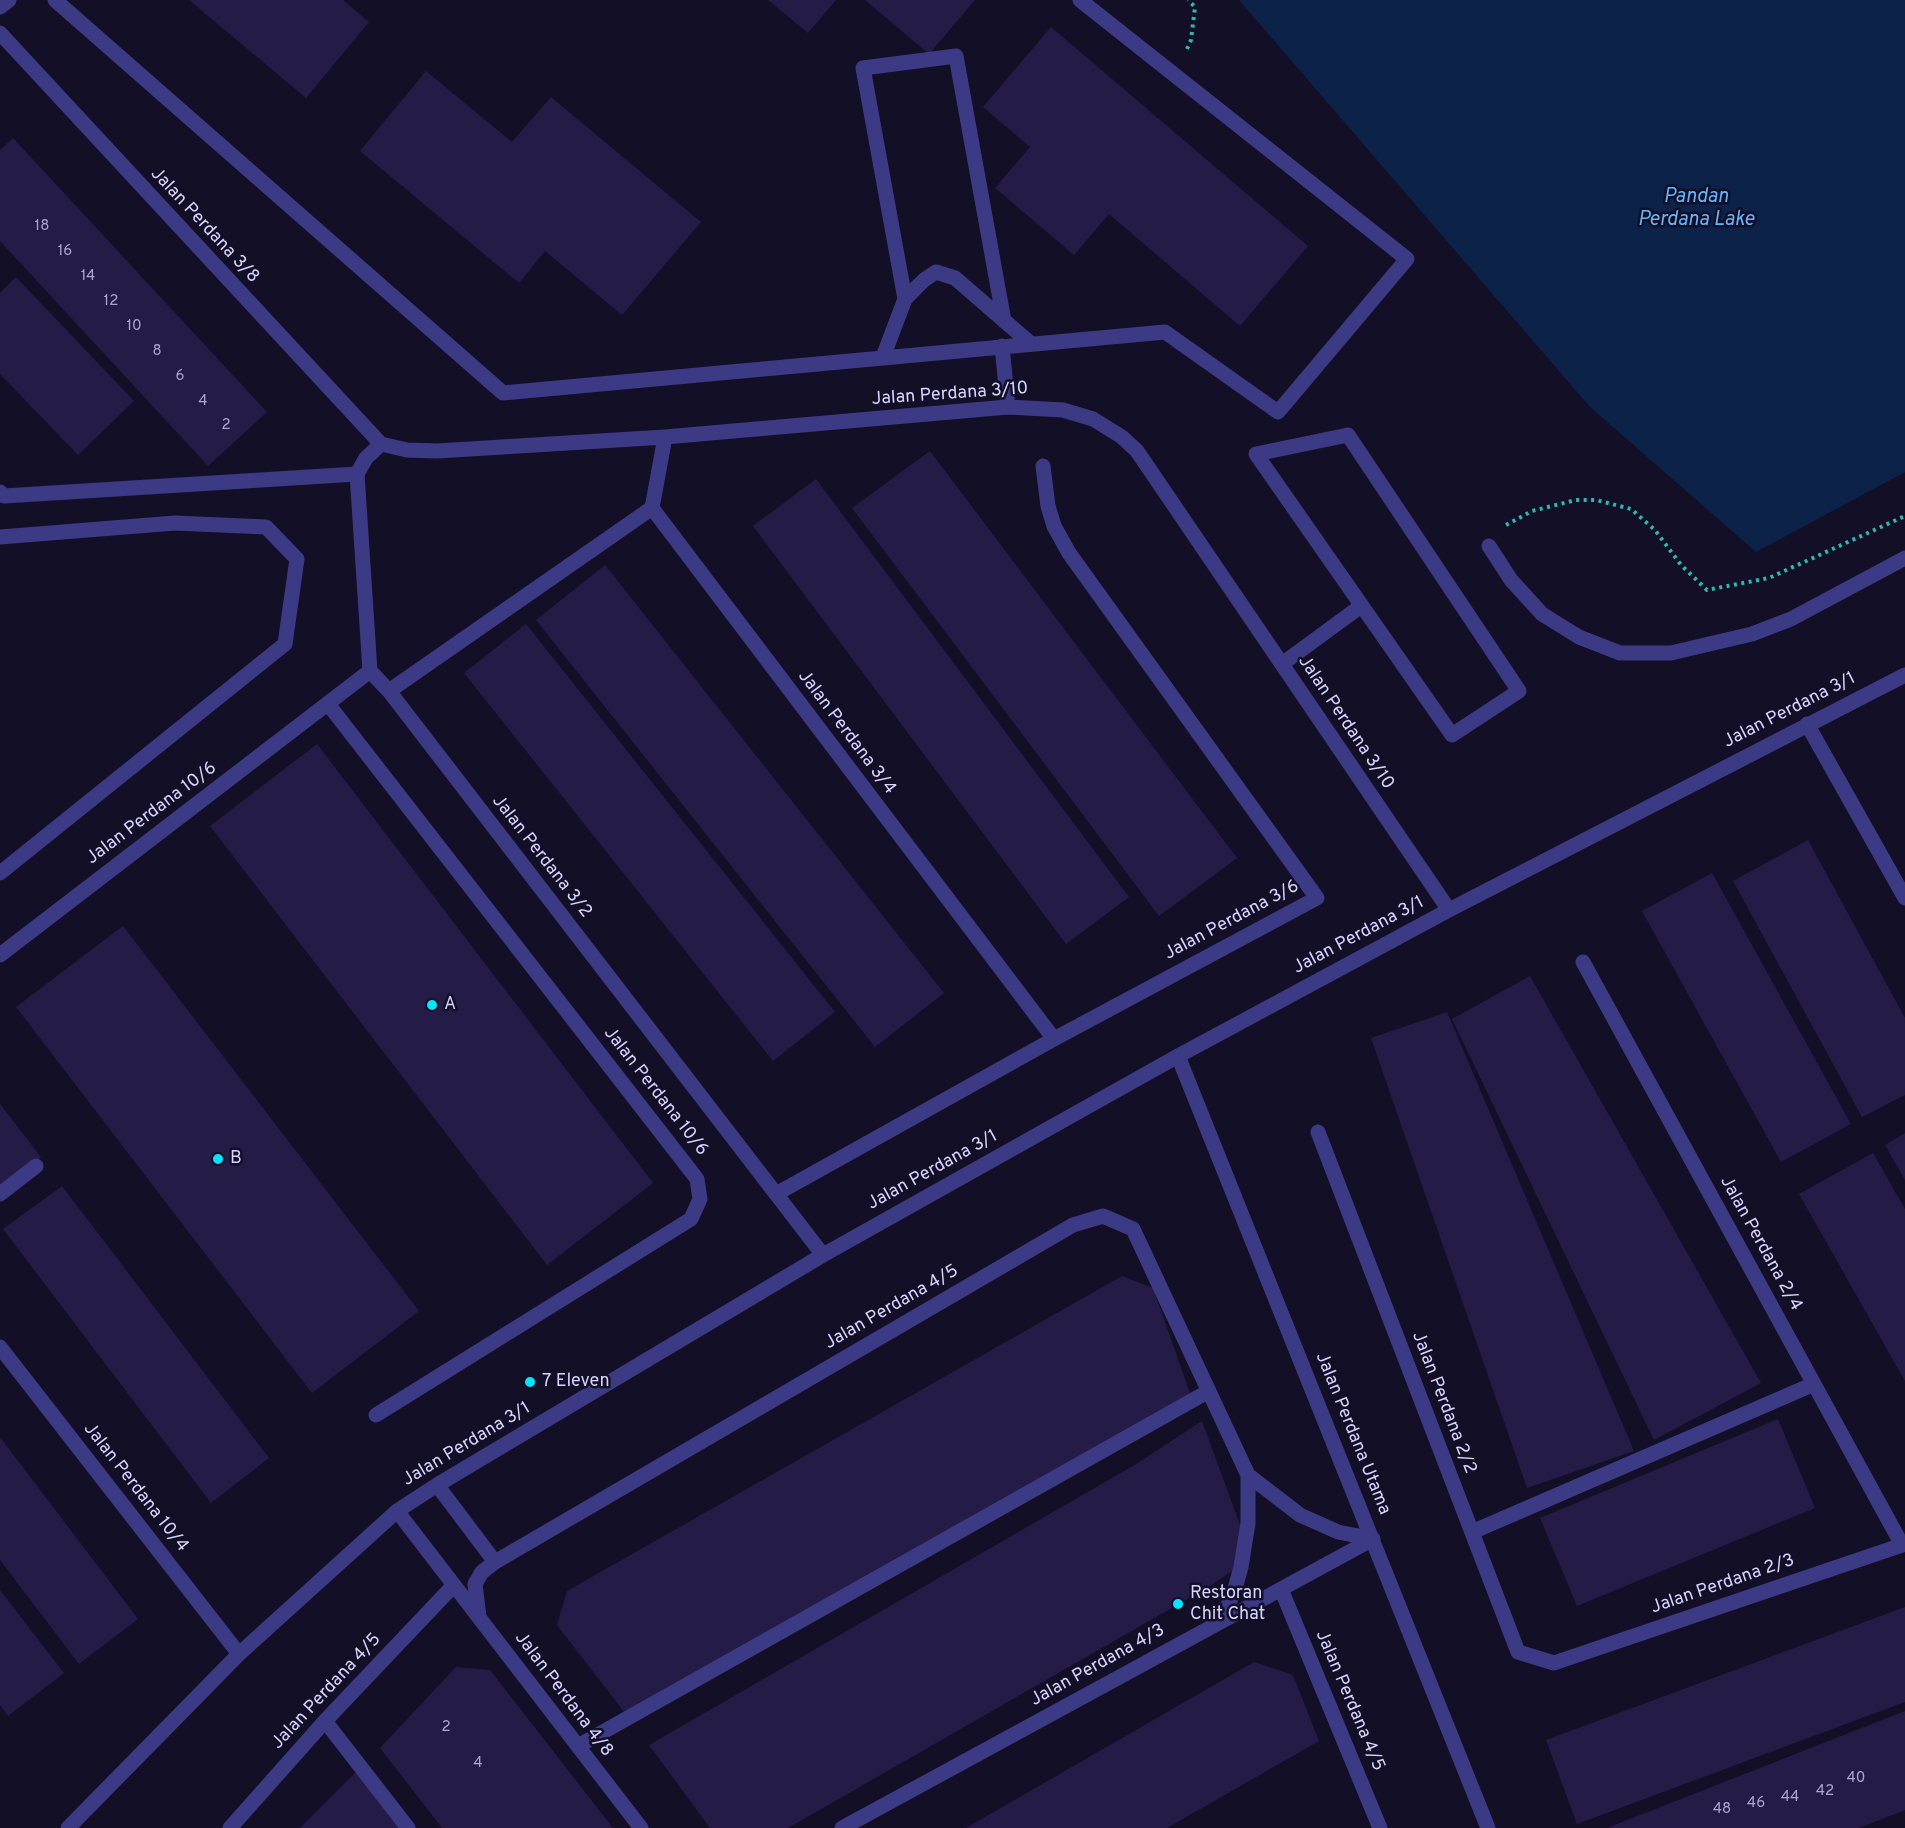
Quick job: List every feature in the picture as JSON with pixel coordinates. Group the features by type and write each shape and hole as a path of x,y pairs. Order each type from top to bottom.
{"street":[{"path":"0,7 9,0"},
{"path":"56,0 502,393 1165,332 1278,412 1407,259 1080,0"},
{"name":"Jalan Perdana 3/8","path":"0,33 381,444"},
{"path":"904,299 863,68 956,56 1004,321"},
{"path":"883,357 904,299 936,272 955,278 1030,344"},
{"path":"1002,346 1008,407"},
{"name":"Jalan Perdana 3/10","path":"381,444 407,450 437,451 665,437 1008,407 1063,410 1093,419 1122,437 1137,451 1449,910"},
{"path":"1348,435 1519,691 1452,735 1361,606 1276,483 1256,454 1348,435"},
{"path":"389,691 652,508 665,437"},
{"path":"370,671 357,474 366,458 381,444"},
{"name":"Jalan Perdana 3/6","path":"776,1194 1054,1039 1317,898 1069,553 1054,526 1048,506 1043,466"},
{"path":"2,494 357,474"},
{"name":"Jalan Perdana 3/4","path":"652,508 1054,1039"},
{"path":"0,537 175,523 266,527 297,559 285,644 0,873"},
{"path":"1489,546 1511,580 1542,614 1579,637 1620,653 1671,653 1752,634 1791,619 1905,558"},
{"path":"1282,664 1361,606"},
{"name":"Jalan Perdana 3/2","path":"370,671 389,691 823,1255"},
{"name":"Jalan Perdana 10/6","path":"0,955 370,671"},
{"name":"Jalan Perdana 3/1","path":"68,1828 239,1653 397,1511 436,1485 823,1255 1178,1056 1449,910 1905,675"},
{"name":"Jalan Perdana 10/6","path":"327,704 697,1179 700,1199 691,1219 376,1415"},
{"path":"1807,724 1905,898"},
{"name":"Jalan Perdana 2/4","path":"1583,962 1904,1544"},
{"name":"Jalan Perdana Utama","path":"1178,1056 1488,1828"},
{"name":"Jalan Perdana 2/2","path":"1318,1132 1518,1652 1554,1663"},
{"path":"0,1194 36,1166"},
{"name":"Jalan Perdana 4/5","path":"479,1617 475,1584 482,1572 495,1562 1073,1226 1103,1216 1133,1229 1248,1475 1248,1523 1241,1567 1234,1592 1220,1622"},
{"name":"Jalan Perdana 10/4","path":"0,1347 239,1653"},
{"path":"1472,1532 1814,1384"},
{"path":"578,1746 1209,1392"},
{"name":"Jalan Perdana 4/5","path":"1248,1475 1299,1515 1338,1532 1373,1539"},
{"path":"436,1485 495,1562"},
{"name":"Jalan Perdana 4/8","path":"397,1511 641,1828"},
{"name":"Jalan Perdana 4/3","path":"842,1828 1373,1539"},
{"name":"Jalan Perdana 2/3","path":"1554,1663 1904,1544"},
{"name":"Jalan Perdana 4/5","path":"230,1828 326,1721 454,1585"},
{"name":"Jalan Perdana 4/5","path":"1281,1589 1380,1828"},
{"path":"326,1721 408,1828"}],"path":[{"path":"1174,75 1191,40 1195,7 1188,0"},
{"path":"1489,546 1496,533 1512,519 1576,500 1596,500 1631,509 1655,530 1681,565 1707,590 1768,578 1905,516"}],"water":[{"name":"Pandan Perdana Lake","path":"1239,0 1905,0 1905,472 1756,552 1590,407"}],"building":[{"path":"189,0 343,0 369,22 306,98"},
{"path":"768,0 836,0 808,33"},
{"path":"865,0 975,0 929,54"},
{"path":"1051,27 1308,246 1240,326 1109,214 1074,255 995,188 1030,147 983,107"},
{"path":"426,71 512,142 551,97 701,222 622,315 545,251 519,283 360,151"},
{"path":"13,138 267,412 208,466 0,241 0,150"},
{"path":"16,277 134,401 78,455 0,374 0,293"},
{"path":"930,451 1237,858 1159,916 852,508"},
{"path":"816,479 1129,897 1066,944 753,526"},
{"path":"605,565 944,993 875,1047 536,620"},
{"path":"526,624 835,1012 773,1061 464,673"},
{"name":"A","path":"317,744 653,1183 547,1265 210,826"},
{"path":"1808,840 1905,1018 1905,1095 1862,1117 1733,881"},
{"path":"1712,873 1851,1124 1781,1162 1642,911"},
{"name":"B","path":"123,926 419,1311 312,1393 16,1007"},
{"path":"1530,976 1761,1383 1654,1440 1452,1019"},
{"path":"1447,1012 1634,1451 1527,1488 1371,1038"},
{"path":"0,1104 41,1157 0,1188"},
{"path":"1905,1133 1905,1180 1885,1145"},
{"path":"1873,1153 1905,1209 1905,1381 1799,1194"},
{"path":"62,1186 269,1458 211,1503 3,1229"},
{"path":"1122,1276 1153,1288 1191,1396 628,1717 557,1625 567,1591"},
{"path":"1778,1419 1815,1508 1577,1606 1540,1518"},
{"path":"1202,1421 1243,1533 1238,1567 1210,1586 788,1828 710,1828 649,1745 1138,1463"},
{"path":"0,1437 138,1619 79,1664 0,1560"},
{"path":"0,1590 64,1673 8,1716 0,1705"},
{"path":"1905,1607 1905,1702 1577,1824 1546,1740"},
{"path":"1254,1662 1293,1675 1319,1741 1167,1828 966,1828"},
{"path":"456,1667 490,1670 613,1828 442,1828 380,1748"},
{"path":"1905,1711 1905,1810 1859,1828 1607,1828"},
{"path":"360,1768 406,1828 300,1828"}],"place":[{"name":"A","path":"432,1005"},
{"name":"B","path":"218,1159"},
{"name":"7 Eleven","path":"530,1382"},
{"name":"Restoran Chit Chat","path":"1178,1604"}]}
